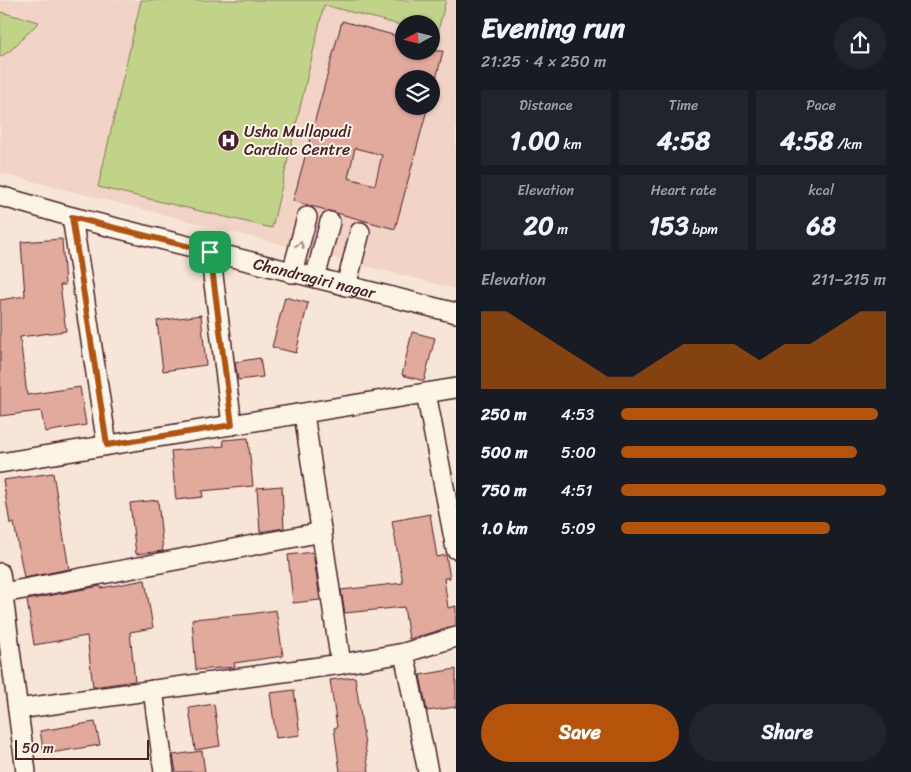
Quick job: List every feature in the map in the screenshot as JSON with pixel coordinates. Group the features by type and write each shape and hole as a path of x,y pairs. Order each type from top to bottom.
{"street":[{"name":"Chandragiri nagar","path":"0,196 72,217 456,313"},
{"path":"292,273 307,216"},
{"path":"72,217 107,445"},
{"path":"315,278 330,222"},
{"path":"346,286 360,232"},
{"path":"210,252 232,425"},
{"path":"0,463 456,388"},
{"path":"426,393 456,549"},
{"path":"304,414 341,664"},
{"path":"3,593 322,532"},
{"path":"0,573 26,772"},
{"path":"18,709 341,664 404,652 456,637"},
{"path":"404,652 428,772"},
{"path":"152,690 164,772"}],"shaded area":[{"name":"Usha Mullapudi Cardiac Centre","path":"0,0 456,0 456,289 0,173"}],"green space":[{"path":"141,0 446,0 440,23 440,15 395,15 395,24 324,5 272,228 98,187"},
{"path":"0,12 39,22 10,51 0,57"}],"building":[{"path":"342,21 395,36 395,60 440,60 440,51 443,51 438,70 395,70 395,115 426,115 395,229 293,201","holes":["355,148 382,155 375,185 348,178"]},
{"path":"62,239 65,285 60,285 66,331 20,337 27,395 80,387 86,425 45,432 41,411 0,416 0,300 25,296 21,242"},
{"path":"285,297 308,303 296,353 272,347"},
{"path":"201,315 206,365 163,371 157,321"},
{"path":"412,332 435,338 424,381 402,375"},
{"path":"260,358 263,377 238,380 235,362"},
{"path":"248,438 253,486 202,491 203,497 176,500 171,451 224,446 223,440"},
{"path":"53,473 69,569 24,578 14,523 10,524 3,480"},
{"path":"282,486 284,528 260,532 257,488"},
{"path":"158,500 163,551 136,554 130,503"},
{"path":"430,514 437,557 446,555 450,578 444,578 448,608 456,606 456,626 409,639 404,607 345,613 341,590 403,583 392,521"},
{"path":"313,552 320,600 293,603 288,555"},
{"path":"145,580 153,628 130,632 135,681 93,687 87,636 34,645 27,600 100,586 101,588"},
{"path":"276,610 283,656 234,663 235,667 196,670 192,619"},
{"path":"456,669 456,707 427,711 420,675"},
{"path":"355,677 369,772 340,772 334,728 337,727 330,680"},
{"path":"294,690 300,735 276,738 270,693"},
{"path":"214,704 220,746 195,750 189,708"},
{"path":"95,722 100,745 44,754 40,731"},
{"path":"202,751 205,772 176,772 173,755"}],"place":[{"name":"Usha Mullapudi Cardiac Centre","path":"228,140"}],"route":[{"path":"72,217 210,252 232,425 107,445 72,217"}]}
